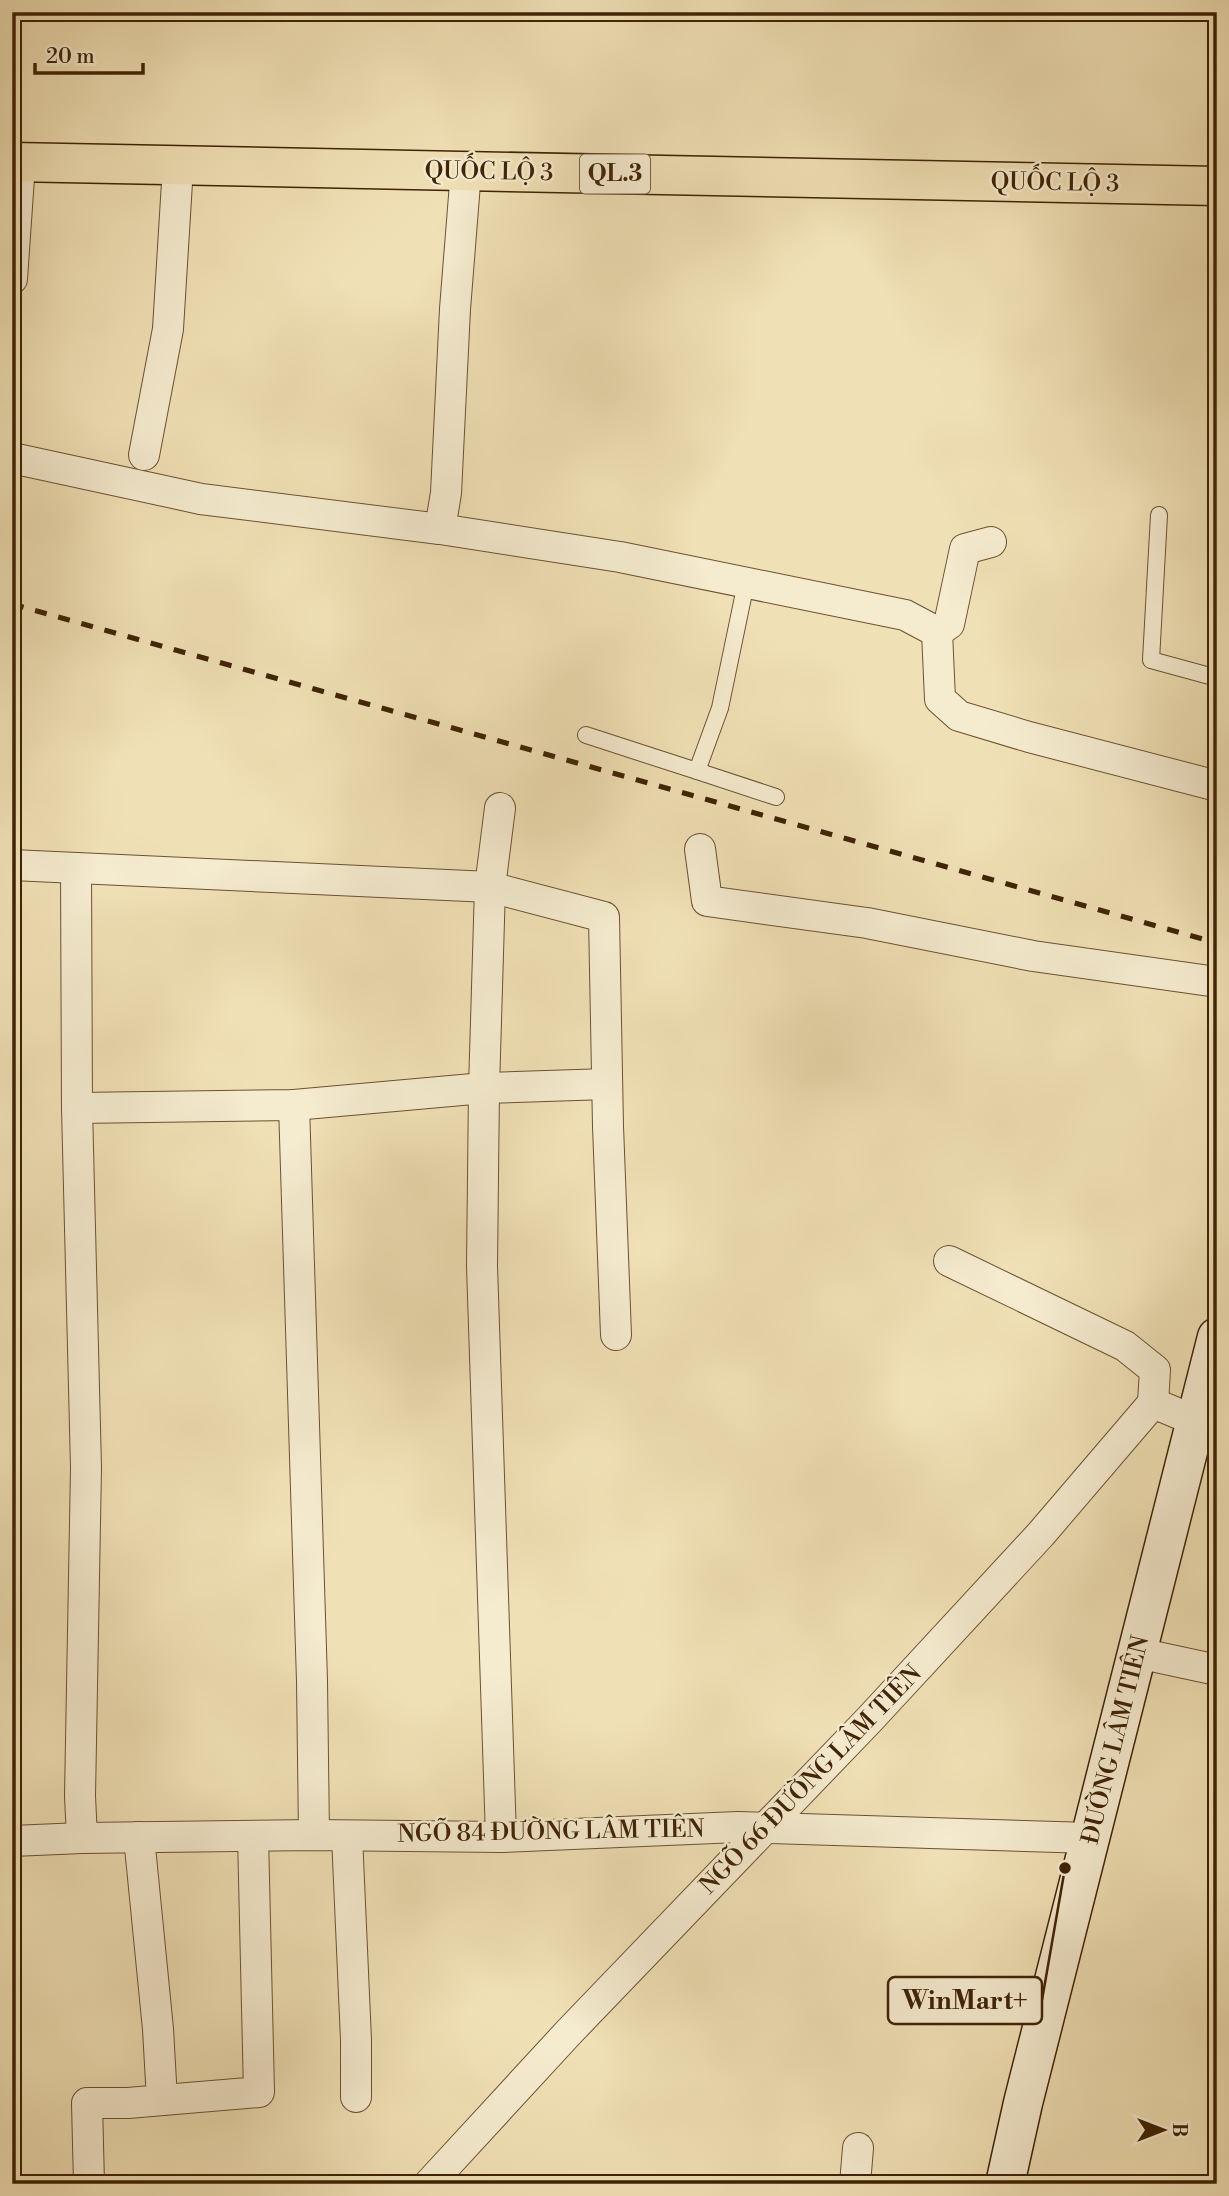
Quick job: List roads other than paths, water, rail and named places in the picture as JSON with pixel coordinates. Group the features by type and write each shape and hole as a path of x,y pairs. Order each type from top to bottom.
{"highway":[{"name":"QUỐC LỘ 3","path":"16,163 1217,186"}],"street":[{"path":"12,279 16,163"},
{"path":"144,455 168,329 178,166"},
{"path":"440,529 446,492 455,309 466,171"},
{"path":"12,458 201,499 440,529 620,557 905,615 937,632"},
{"path":"937,632 949,624 965,549 991,542"},
{"path":"937,632 940,699 959,716 1217,786"},
{"path":"500,808 490,887 482,1266 501,1837"},
{"path":"701,849 707,901 867,923 1033,956 1217,982"},
{"path":"12,865 490,887 604,918 616,1335"},
{"path":"76,868 77,1108 86,1468 80,1796 82,1838"},
{"path":"77,1108 294,1105 484,1088 607,1084"},
{"path":"294,1105 314,1835"},
{"path":"949,1261 1125,1346 1155,1370 1153,1403 1196,1421"},
{"name":"ĐƯỜNG LÂM TIÊN","path":"1005,2184 1023,2103 1217,1337"},
{"name":"NGÕ 66 ĐƯỜNG LÂM TIÊN","path":"429,2184 569,2032 869,1720 1041,1534 1153,1403"},
{"path":"1138,1653 1217,1670"},
{"name":"NGÕ 84 ĐƯỜNG LÂM TIÊN","path":"12,1841 314,1835 501,1837 766,1828 1090,1838"},
{"path":"89,2184 87,2103 259,2092 253,1836"},
{"path":"347,1836 356,2097"},
{"path":"139,1837 158,2029 162,2100"},
{"path":"855,2184 859,2148"}],"lane":[{"path":"1159,515 1151,660 1217,678"},
{"path":"698,771 720,708 746,583"},
{"path":"586,735 776,797"}],"railway":[{"path":"12,604 1217,943"}],"place":[{"name":"WinMart+","path":"1065,1868"}]}
